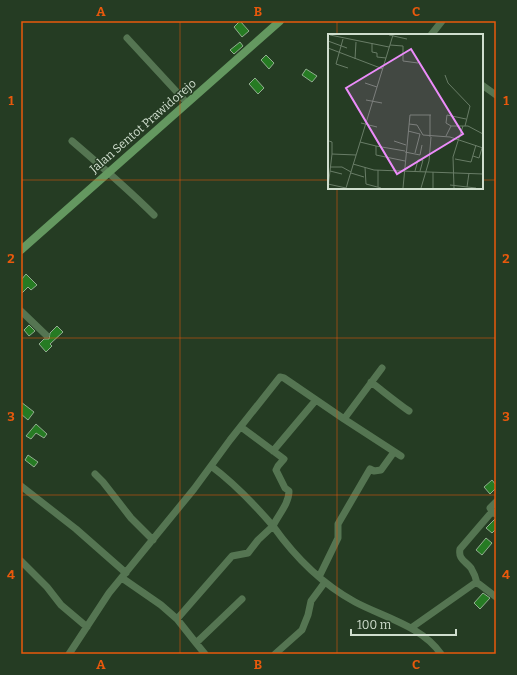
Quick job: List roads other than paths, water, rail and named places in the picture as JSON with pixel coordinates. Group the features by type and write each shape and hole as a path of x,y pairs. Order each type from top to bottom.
{"main road":[{"name":"Jalan Sentot Prawidorejo","path":"21,250 280,21"}],"street":[{"path":"432,34 442,21"},
{"path":"127,38 187,103"},
{"path":"483,86 496,95"},
{"path":"72,141 108,174 119,181 154,215"},
{"path":"21,311 46,335"},
{"path":"344,419 382,368"},
{"path":"69,654 109,593 153,540 280,377 284,378 401,456"},
{"path":"371,382 392,400 409,411"},
{"path":"273,451 316,400"},
{"path":"177,619 232,556 248,553 258,540 273,526 287,502 289,492 285,488 277,473 278,466 284,459 241,427"},
{"path":"275,654 302,630 308,615 311,601 322,580 338,538 338,524 370,469 374,471 381,470 394,452"},
{"path":"211,466 237,487 258,508 284,542 302,562 322,580 356,602 412,628 432,644 441,654"},
{"path":"95,474 103,482 115,500 153,540"},
{"path":"21,486 76,529 124,576 177,619 205,654"},
{"path":"496,502 490,508 494,513 460,549 460,556 474,573 477,583 496,597"},
{"path":"21,561 46,586 61,605 87,627"},
{"path":"412,628 477,583"},
{"path":"196,643 242,598"}]}
